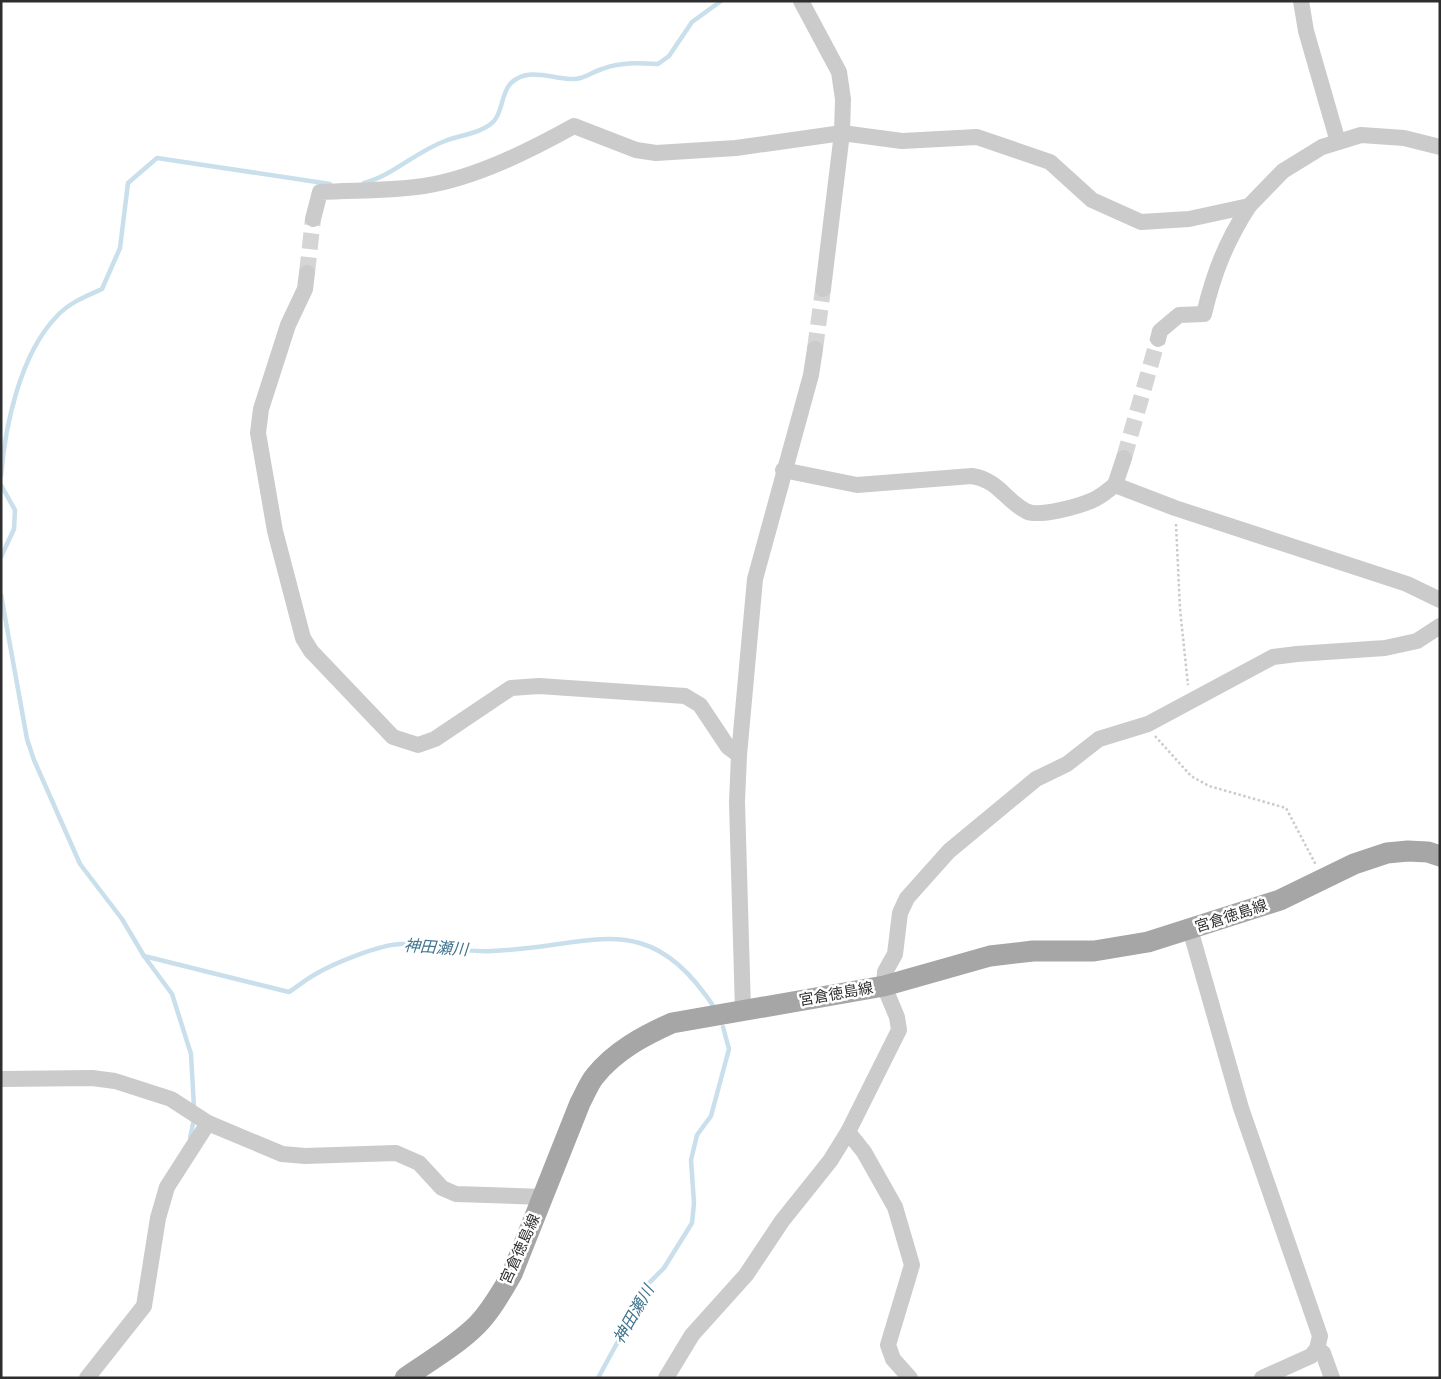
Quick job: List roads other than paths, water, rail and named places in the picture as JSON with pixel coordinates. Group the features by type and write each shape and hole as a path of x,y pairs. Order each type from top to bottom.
{"main road":[{"name":"宮倉徳島線","path":"405,1378 461,1340 478,1324 512,1274 580,1103 594,1077 611,1059 645,1035 672,1023 884,986 990,956 1033,951 1094,951 1148,942 1280,900 1354,864 1387,853 1408,850 1428,852 1440,856"}],"street":[{"path":"801,1 839,72 843,99 842,133 823,289"},
{"path":"1301,1 1306,31 1338,142"},
{"path":"313,218 320,192 424,186 449,180 524,154 574,126 636,150 656,153 736,148 842,133 902,140 977,138 988,140 1050,162 1092,200 1141,222 1189,219 1249,206"},
{"path":"1158,339 1160,331 1179,315 1204,314 1210,286 1228,240 1249,206 1283,171 1322,146 1361,135 1404,138 1440,147"},
{"path":"306,272 305,289 288,325 260,409 258,433 275,531 302,638 311,651 393,737 405,742 418,745 436,739 511,688 540,686 685,696 700,705 728,747 739,755"},
{"path":"743,1010 737,802 739,755 755,579 783,470 811,375 815,349"},
{"path":"783,470 857,485 972,476 985,478 998,486 1025,511 1035,515 1093,500 1115,485 1124,458"},
{"path":"1115,485 1175,508 1407,584 1440,600"},
{"path":"666,1378 692,1335 746,1275 782,1221 830,1161 848,1132 899,1030 897,1016 884,986 885,972 895,954 900,912 907,898 949,851 1036,779 1067,764 1099,739 1148,724 1273,657 1385,648 1417,641 1440,626"},
{"path":"1190,929 1241,1108 1320,1336 1317,1348 1311,1356 1262,1378"},
{"path":"1,1078 92,1078 115,1081 171,1099 208,1123 282,1154 305,1156 396,1153 419,1163 442,1188 456,1194 543,1197"},
{"path":"87,1378 144,1306 158,1218 167,1187 208,1123"},
{"path":"848,1132 864,1152 895,1207 912,1265 888,1345 893,1359 910,1378"},
{"path":"1317,1348 1324,1353 1332,1378"}],"waterway":[{"path":"364,183 385,175 434,146 478,131 489,125 497,117 508,87 518,78 525,75 532,74 575,79 616,65 658,64 669,56 692,22 721,1"},
{"path":"1,476 6,435 24,370 33,350 57,316 72,304 102,289 120,248 128,183 157,158 330,184"},
{"path":"1,485 15,510 14,529 1,557"},
{"path":"1,595 27,739 34,760 80,864 122,919 144,956 172,994 191,1054 194,1108"},
{"name":"神田瀬川","path":"144,956 289,992 311,977 356,955 393,945 413,944 470,951 492,951 590,940 617,939 642,944 666,956 691,977 716,1010"},
{"name":"神田瀬川","path":"598,1378 634,1312 643,1289 664,1268 692,1223 694,1203 691,1160 697,1135 711,1116 729,1049 723,1027"},
{"path":"190,1138 194,1119"}],"tunnel":[{"path":"307,273 313,219"},
{"path":"815,349 823,289"},
{"path":"1124,458 1158,339"}]}
